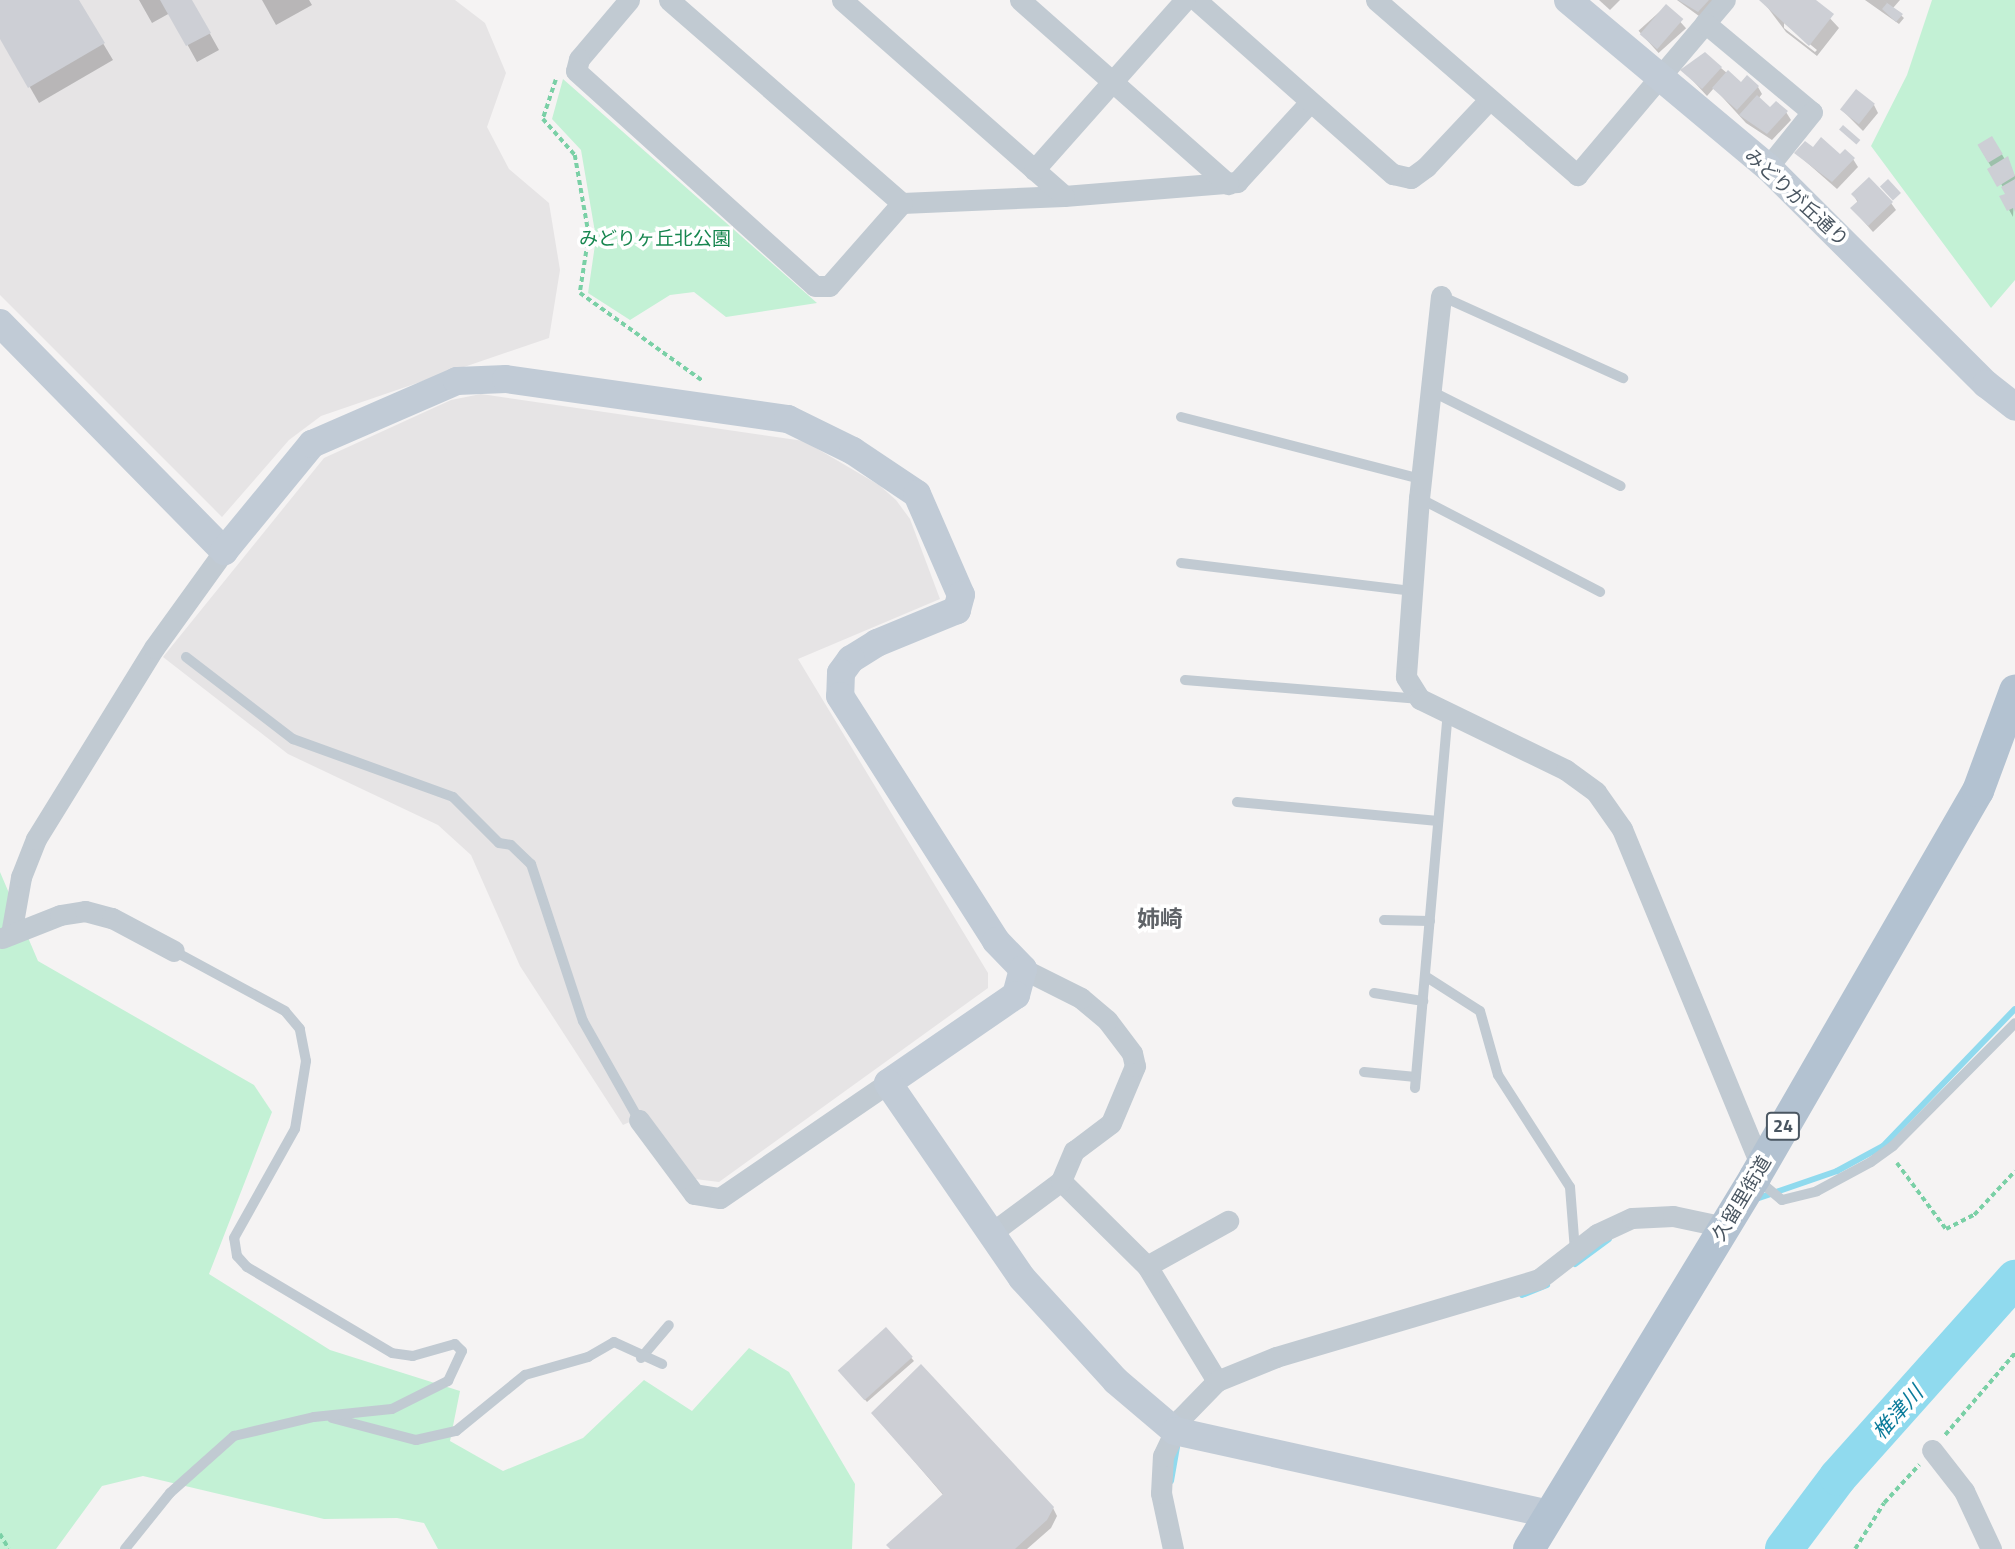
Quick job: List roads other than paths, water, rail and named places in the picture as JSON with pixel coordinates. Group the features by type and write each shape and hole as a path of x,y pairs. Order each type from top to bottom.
{"main road":[{"name":"久留里街道","path":"1529,1549 1759,1175 1978,791 2015,691"}],"street":[{"path":"629,0 579,59 576,71 815,286 829,286 902,203"},
{"path":"669,0 902,203 1064,197 1228,184 1246,173 1310,102"},
{"path":"842,0 1064,197"},
{"path":"1020,0 1228,184"},
{"path":"1034,170 1185,0"},
{"path":"1196,0 1393,174 1411,178 1488,101"},
{"path":"1376,0 1488,101 1577,175 1657,77 1726,0"},
{"name":"みどりが丘通り","path":"1568,0 1768,167 1986,384 2015,407"},
{"path":"1705,23 1812,112 1768,167"},
{"path":"1441,296 1420,489 1406,677 1420,699 1566,770 1596,792 1622,829 1759,1175"},
{"path":"0,323 224,551"},
{"path":"6,936 21,877 36,839 154,648 224,551 312,444 457,381 506,379 788,419 853,451 918,494 961,595 957,610 877,643 852,659 841,673 840,696 996,941 1023,969 1081,998 1107,1020 1132,1053 1135,1066 1111,1124 1074,1151 1061,1181 990,1234"},
{"path":"6,936 60,915 85,912 112,918 174,951"},
{"path":"639,1120 694,1195 720,1198 1016,995 1023,969"},
{"path":"888,1083 1022,1278 1116,1381 1175,1431 1549,1514"},
{"path":"1061,1181 1147,1266 1217,1381"},
{"path":"1172,1549 1161,1493 1163,1456 1192,1404 1217,1381 1276,1357 1539,1279 1597,1234 1632,1218 1673,1216 1725,1227"},
{"path":"1147,1266 1228,1221"},
{"path":"1933,1450 1964,1491 1991,1549"}],"lane":[{"path":"1441,296 1623,378"},
{"path":"1431,391 1621,486"},
{"path":"1181,417 1420,489 1600,592"},
{"path":"1181,563 1413,591"},
{"path":"187,657 293,739 453,797 499,843 511,845 531,864 583,1021 639,1120"},
{"path":"1185,680 1420,699"},
{"path":"1364,1072 1415,1083 1448,713"},
{"path":"1237,802 1438,821"},
{"path":"1384,920 1430,921"},
{"path":"125,1549 170,1493 234,1436 326,1416 392,1409 434,1392 449,1381 462,1351 455,1344 413,1356 392,1353 247,1267 237,1255 234,1238 295,1129 306,1060 300,1030 285,1011 174,951"},
{"path":"1425,975 1480,1011 1498,1075 1570,1187 1575,1251"},
{"path":"1374,993 1423,1001"},
{"path":"1759,1175 1782,1200 1817,1191 1888,1149 2015,1023"},
{"path":"641,1358 669,1325"},
{"path":"326,1416 416,1440 456,1432 525,1375 588,1357 614,1342 641,1358 662,1364"}],"waterway":[{"path":"1753,1200 1837,1171 1883,1146 2015,1009"},
{"path":"1575,1264 1609,1239"},
{"name":"椎津川","path":"1784,1549 1838,1477 2015,1279"},
{"path":"1522,1295 1547,1285"},
{"path":"1171,1481 1177,1447"}],"district":[{"name":"姉崎","path":"1160,919"}],"park label":[{"name":"みどりヶ丘北公園","path":"655,238"}]}
